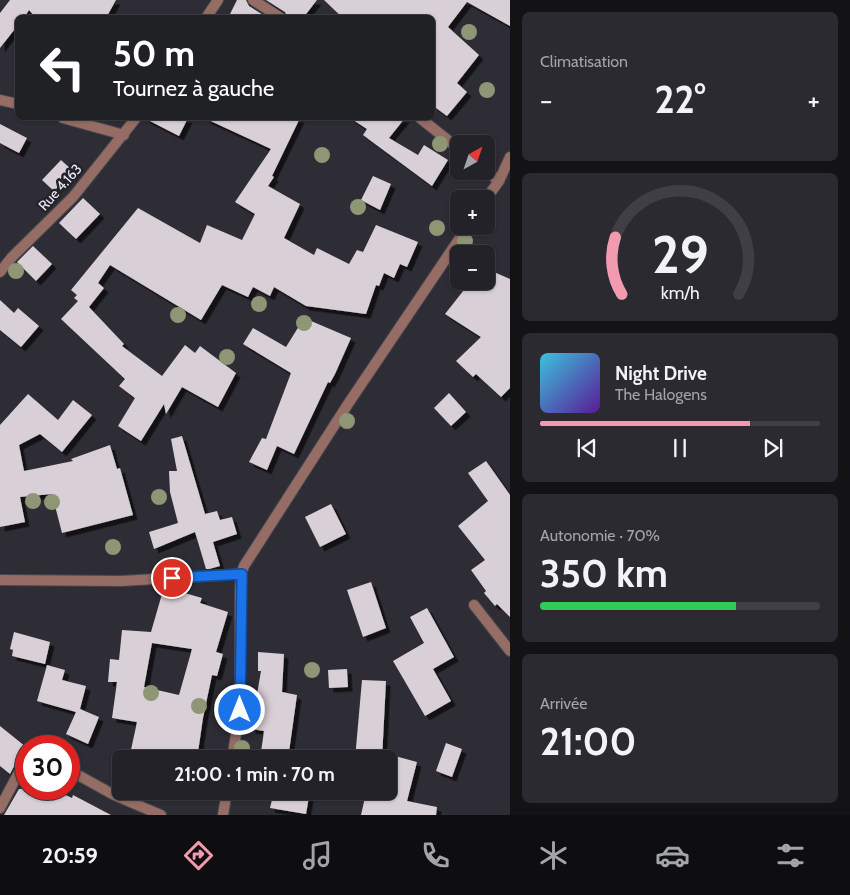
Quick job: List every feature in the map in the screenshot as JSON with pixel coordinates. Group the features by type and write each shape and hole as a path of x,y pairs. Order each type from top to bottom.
{"street":[{"path":"208,15 218,0"},
{"path":"253,0 276,15"},
{"path":"0,100 15,103"},
{"path":"70,120 124,135"},
{"name":"Rue 4.163","path":"0,272 12,257 73,197 135,120"},
{"path":"423,120 450,142"},
{"path":"492,190 499,181 510,157"},
{"path":"495,178 499,181"},
{"path":"233,750 240,710 242,574 244,566 348,404 462,235"},
{"path":"0,580 121,581 242,574"},
{"path":"474,605 510,650"},
{"path":"80,776 114,795 161,815"},
{"path":"0,808 15,780"},
{"path":"224,815 226,800"}],"building":[{"path":"10,0 116,0 108,15 33,15 29,10 26,15 15,15 15,29 0,48 0,13"},
{"path":"237,0 246,0 249,6 263,15 230,15"},
{"path":"266,0 317,0 305,15 286,15 285,12"},
{"path":"324,0 510,0 510,26 467,2 448,27 479,55 457,83 467,92 447,116 435,107 435,15 340,15"},
{"path":"148,120 187,120 179,136"},
{"path":"208,120 299,120 272,176 274,177 268,186 300,204 284,238 314,255 317,248 349,264 357,250 363,252 376,225 418,242 407,267 400,264 394,278 384,273 379,286 376,285 366,314 306,306 274,287 270,296 253,287 248,297 222,285 201,320 110,265 98,283 104,288 89,307 124,344 122,346 162,376 185,345 195,353 200,346 236,373 218,407 182,387 166,414 164,404 141,441 118,426 135,398 119,386 125,379 61,319 78,301 74,298 77,295 71,290 138,208 200,243 207,225 242,240 255,214 235,202 271,149"},
{"path":"353,120 403,120 389,138 418,155 424,145 448,160 432,186 363,135 367,129"},
{"path":"0,124 27,138 19,153 0,143"},
{"path":"61,160 73,171 54,191 42,180"},
{"path":"373,176 391,184 380,210 361,200"},
{"path":"83,198 100,214 76,239 59,223"},
{"path":"33,246 52,264 36,281 17,262"},
{"path":"495,272 510,279 510,388 501,397 476,374 473,377 456,361 481,337 445,314 464,290 495,290"},
{"path":"0,300 14,313 18,308 39,326 21,347 0,330"},
{"path":"304,318 351,338 335,374 330,383 328,382 294,454 277,446 267,470 249,462 262,438 266,439 291,373 243,344 253,328 286,347"},
{"path":"449,393 466,412 451,426 434,408"},
{"path":"28,394 58,420 73,400 92,415 62,452 40,434 19,445 24,471 73,461 71,459 110,445 117,469 120,468 133,515 62,533 52,494 20,497 25,522 0,527 0,425"},
{"path":"182,436 205,514 217,511 220,520 232,517 237,534 213,542 220,566 209,569 206,569 195,532 154,549 149,532 178,523 170,492 169,471 177,471 171,439"},
{"path":"486,461 510,495 510,617 497,604 495,606 484,593 486,591 471,570 485,560 458,526 488,501 468,473"},
{"path":"331,504 346,534 320,547 305,517"},
{"path":"371,582 386,628 363,637 347,590"},
{"path":"164,587 202,598 200,603 228,612 216,652 223,654 217,676 212,675 198,750 131,750 137,722 112,718 117,682 108,682 110,659 119,660 122,630 151,632","holes":["152,643 192,649 179,695 144,687"]},
{"path":"427,608 454,657 433,669 451,701 425,716 393,661 424,643 410,617"},
{"path":"14,632 50,642 45,664 12,656 13,650 10,649"},
{"path":"258,652 284,654 282,692 297,695 289,750 261,750 264,731 251,729 261,671 258,671"},
{"path":"47,665 65,670 62,680 86,686 80,709 99,717 88,744 80,740 80,735 66,734 76,712 37,701"},
{"path":"347,669 348,687 329,688 328,670"},
{"path":"362,680 386,681 382,750 356,750"},
{"path":"0,726 15,738 15,764 10,774 0,766"},
{"path":"446,743 462,749 452,777 436,771"},
{"path":"397,757 417,762 407,801 437,807 436,815 361,815 364,800 397,800"},
{"path":"15,796 15,800 80,799 111,815 4,815"},
{"path":"272,800 308,800 306,814 270,808"}],"route":[{"path":"172,578 242,574 240,594 240,710"}]}
